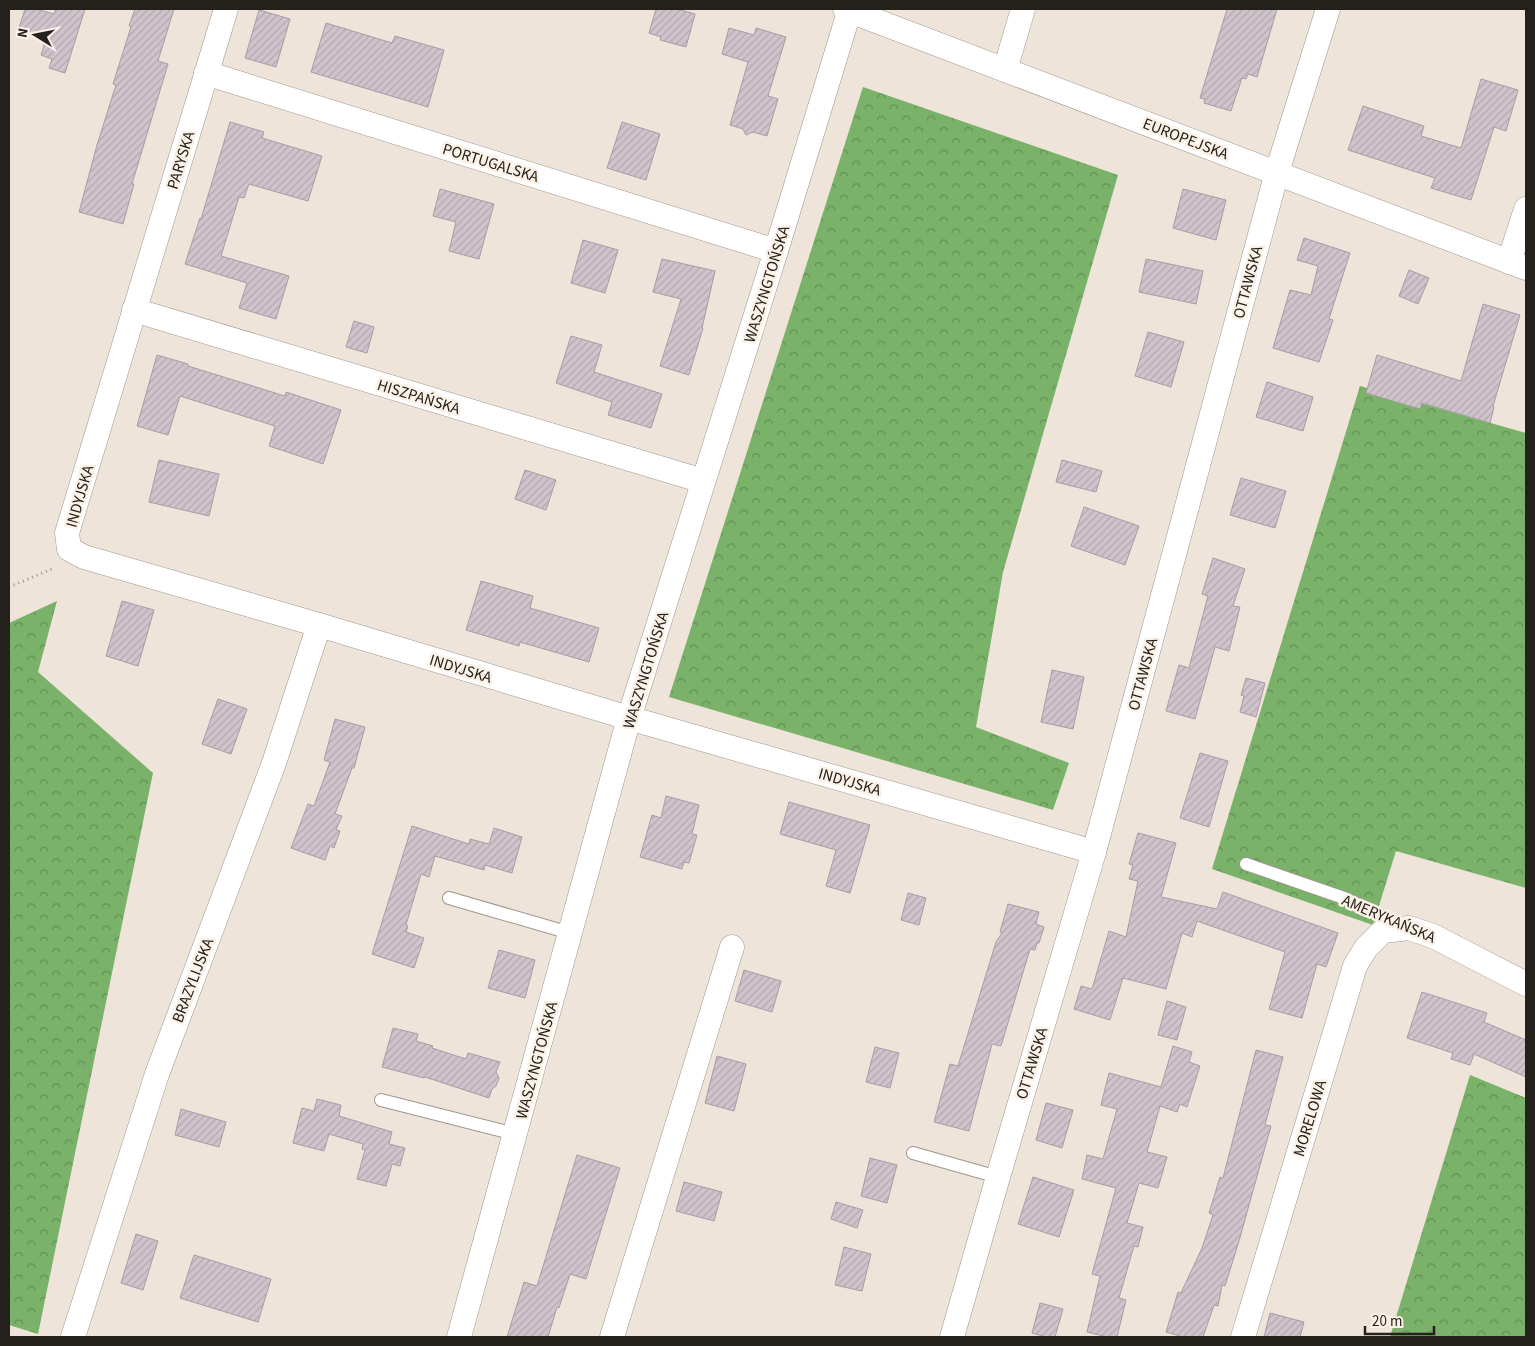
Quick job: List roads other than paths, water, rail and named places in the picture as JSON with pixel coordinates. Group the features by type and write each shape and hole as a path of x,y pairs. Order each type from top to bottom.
{"street":[{"name":"PARYSKA","path":"134,310 226,9"},
{"name":"EUROPEJSKA","path":"848,9 1518,265"},
{"name":"WASZYNGTOŃSKA","path":"459,1337 629,718 776,251 848,9"},
{"path":"1004,70 1023,9"},
{"name":"OTTAWSKA","path":"952,1337 1094,852 1277,172 1328,9"},
{"name":"PORTUGALSKA","path":"206,74 776,251"},
{"path":"1518,265 1526,208"},
{"name":"HISZPAŃSKA","path":"134,310 703,481"},
{"name":"INDYJSKA","path":"134,310 67,533 68,549 84,557 629,718 1094,852"},
{"name":"BRAZYLIJSKA","path":"73,1337 157,1074 274,763 318,625"},
{"name":"AMERYKAŃSKA","path":"1409,928 1433,936 1526,984"},
{"name":"MORELOWA","path":"1243,1337 1355,966 1366,948 1383,932 1409,928"},
{"path":"612,1337 732,947"}],"lane":[{"name":"AMERYKAŃSKA","path":"1246,864 1344,898 1409,928"},
{"path":"449,898 570,933"},
{"path":"381,1100 515,1134"},
{"path":"913,1153 998,1177"}]}
